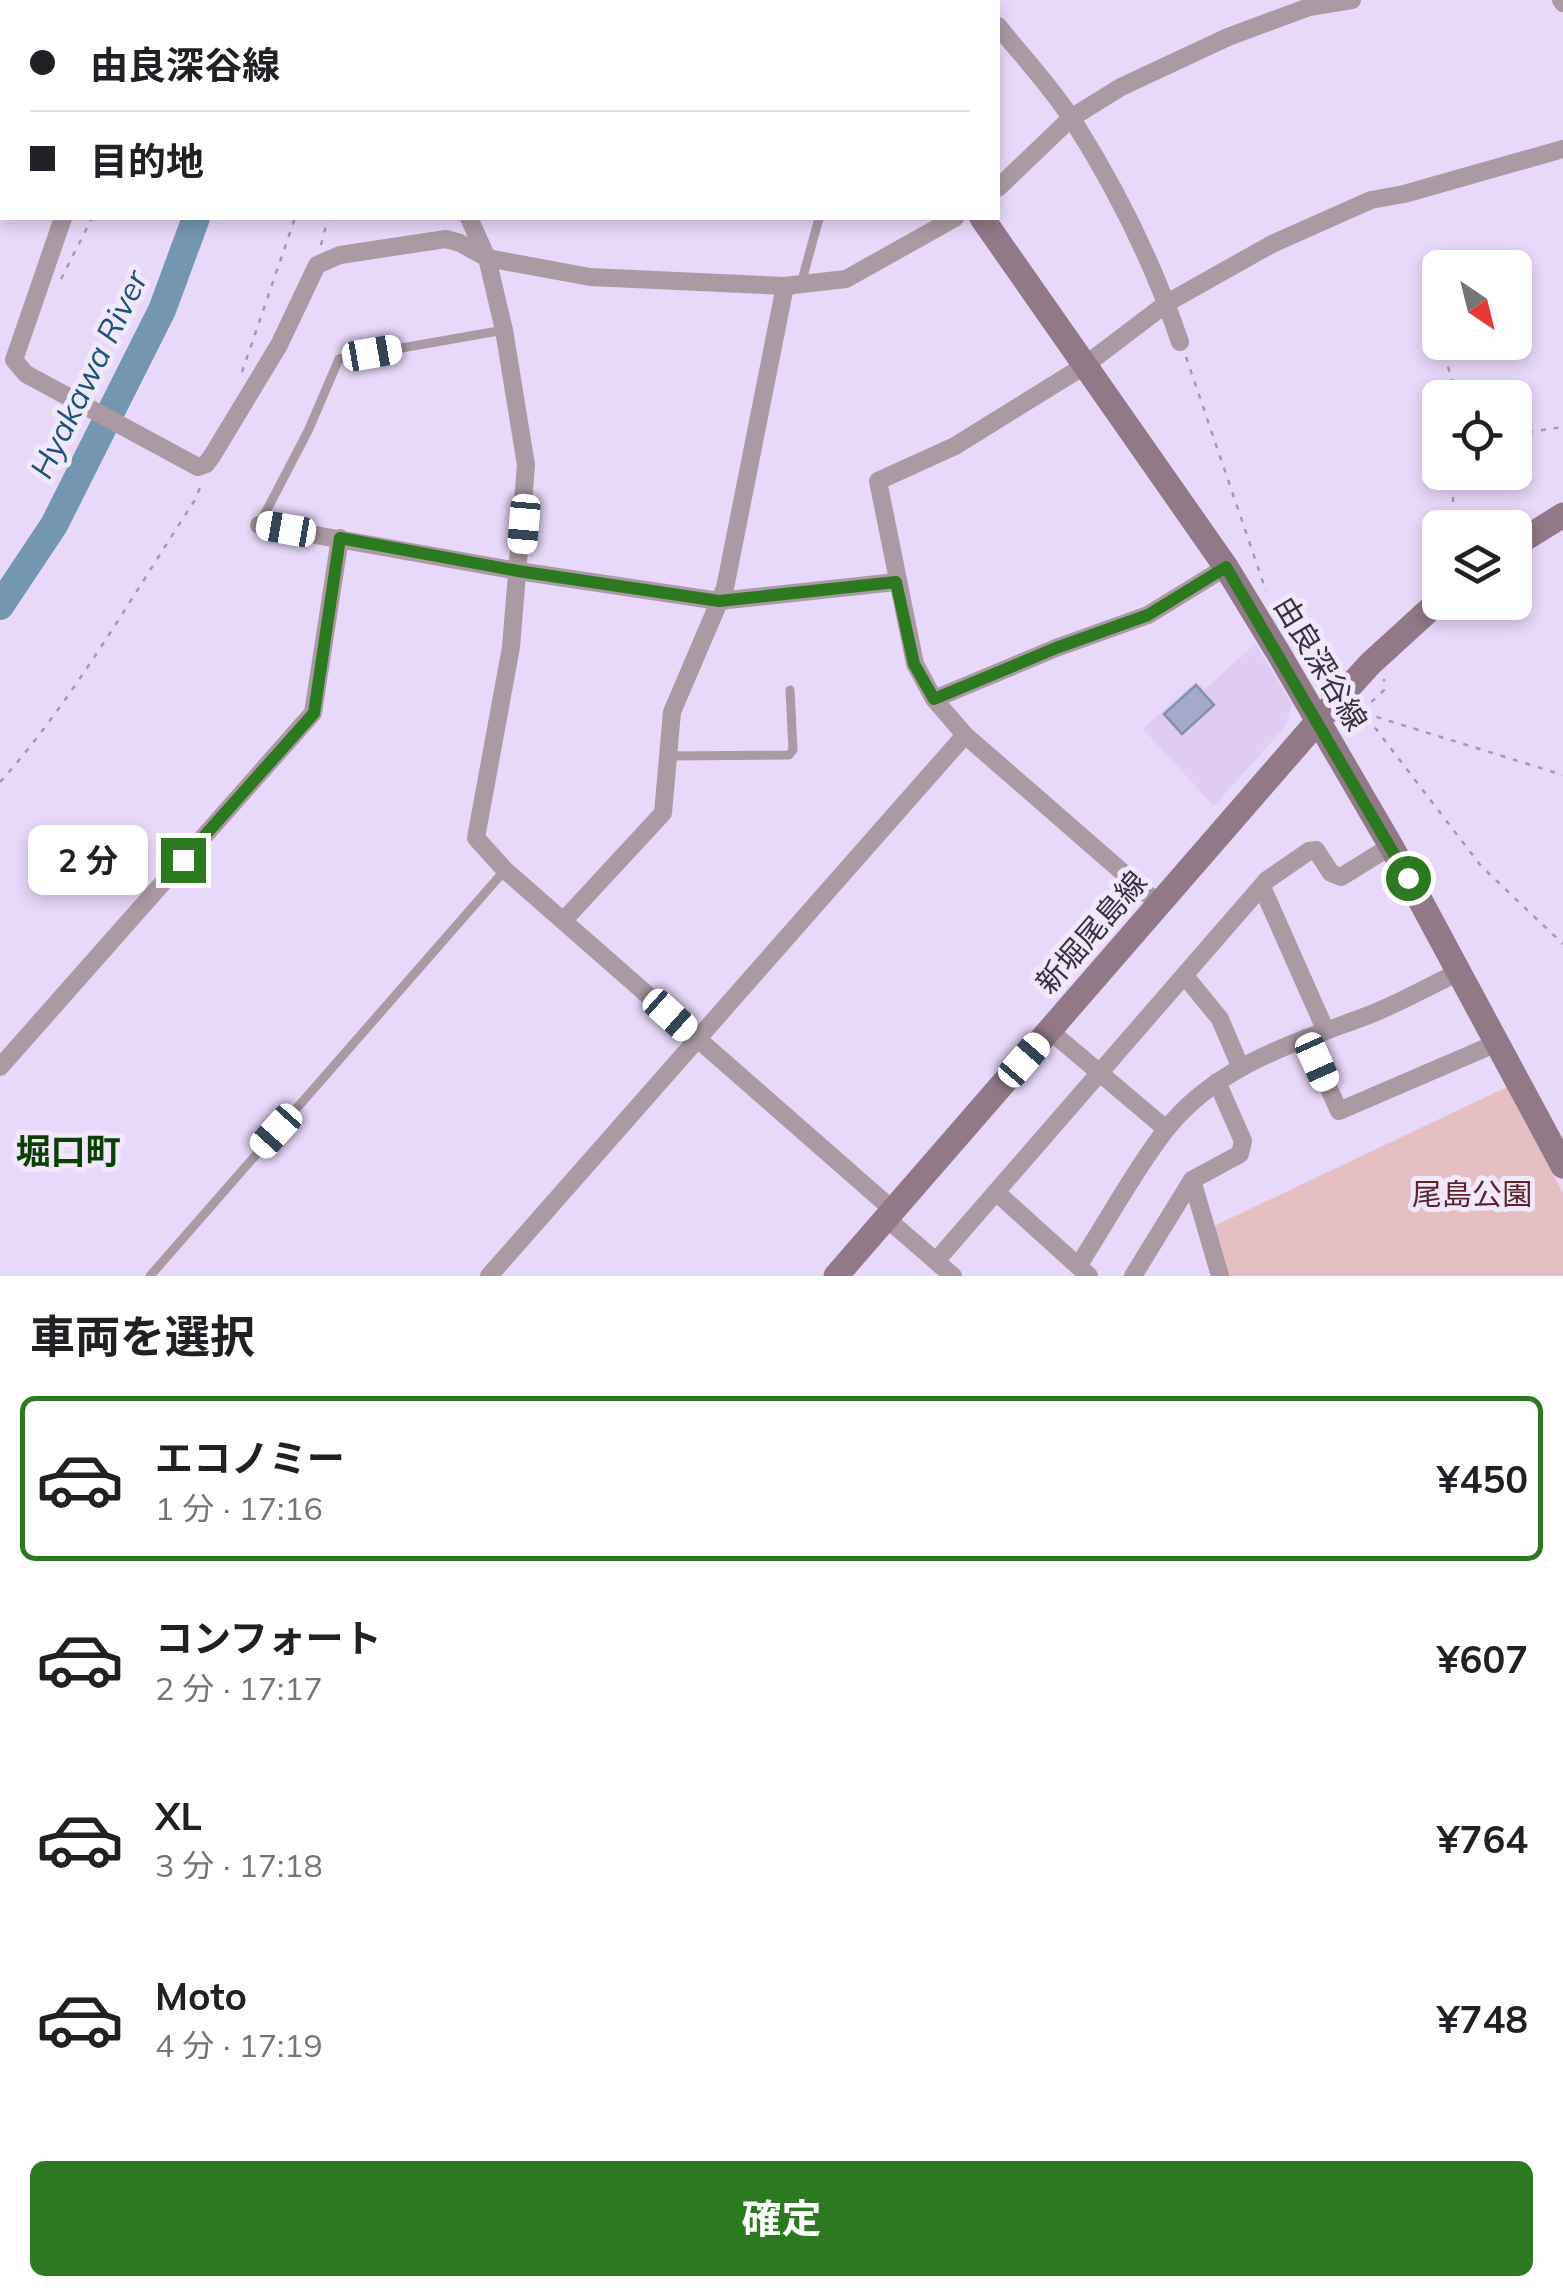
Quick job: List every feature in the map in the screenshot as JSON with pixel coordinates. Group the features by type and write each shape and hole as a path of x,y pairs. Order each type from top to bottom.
{"main road":[{"name":"由良深谷線","path":"983,220 1226,567 1391,846 1563,1166"},
{"path":"1532,534 1563,515"},
{"name":"新堀尾島線","path":"836,1276 1318,721 1370,664 1422,616"}],"street":[{"path":"1000,186 1071,118 1121,87 1228,37 1309,6 1346,1"},
{"path":"1000,29 1071,118 1112,185 1167,302 1180,342"},
{"path":"1159,904 965,735 934,699 914,664 878,481 943,452 1084,366 1167,302 1272,244 1371,200 1563,149"},
{"path":"62,220 14,360 26,374 198,467 212,456 279,345 317,265 340,255 446,240 487,258 590,277 793,285 846,279 951,220"},
{"path":"471,220 487,258 504,330 526,464 511,647 476,838 504,870 696,1038 953,1276"},
{"path":"564,920 664,814 672,712 725,588 793,285"},
{"path":"259,524 518,571 719,601 896,582"},
{"path":"0,1067 314,713 340,538"},
{"path":"934,699 1148,615 1226,567"},
{"path":"489,1276 965,735"},
{"path":"936,1261 1262,887 1310,851 1316,850 1332,873 1341,877 1391,846"},
{"path":"1262,887 1325,1029"},
{"path":"996,1192 1084,1271 1166,1129 1216,1082 1240,1066 1325,1029 1371,1014 1459,972"},
{"path":"1184,976 1220,1019 1240,1066"},
{"path":"1050,1030 1166,1129"},
{"path":"1306,1038 1339,1110 1497,1042"},
{"path":"1134,1276 1192,1180 1235,1160 1243,1147 1216,1082"},
{"path":"1192,1180 1220,1276"}],"lane":[{"path":"793,285 818,220"},
{"path":"259,524 308,430 339,359 504,330"},
{"path":"668,756 789,756 793,750 790,690"},
{"path":"150,1276 504,870"}],"path":[{"path":"241,374 294,220"},
{"path":"317,265 328,220"},
{"path":"1180,342 1271,604"},
{"path":"1532,432 1563,427"},
{"path":"0,782 50,718 195,500"},
{"path":"1354,707 1481,866 1563,944"},
{"path":"1361,712 1563,775"}],"shaded area":[{"path":"1255,644 1292,704 1285,727 1214,806 1143,729 1196,681 1205,689"}],"green space":[{"name":"尾島公園","path":"1507,1087 1563,1193 1563,1276 1227,1276 1214,1226"}],"building":[{"path":"1196,685 1214,705 1182,734 1164,714"}],"waterway":[{"name":"Hyakawa River","path":"0,606 54,525 162,310 195,220"}],"district":[{"name":"堀口町","path":"68,1151"}],"route":[{"path":"183,860 314,713 340,538 518,571 719,601 896,582 914,664 934,699 1148,615 1226,567 1408,878"}]}
